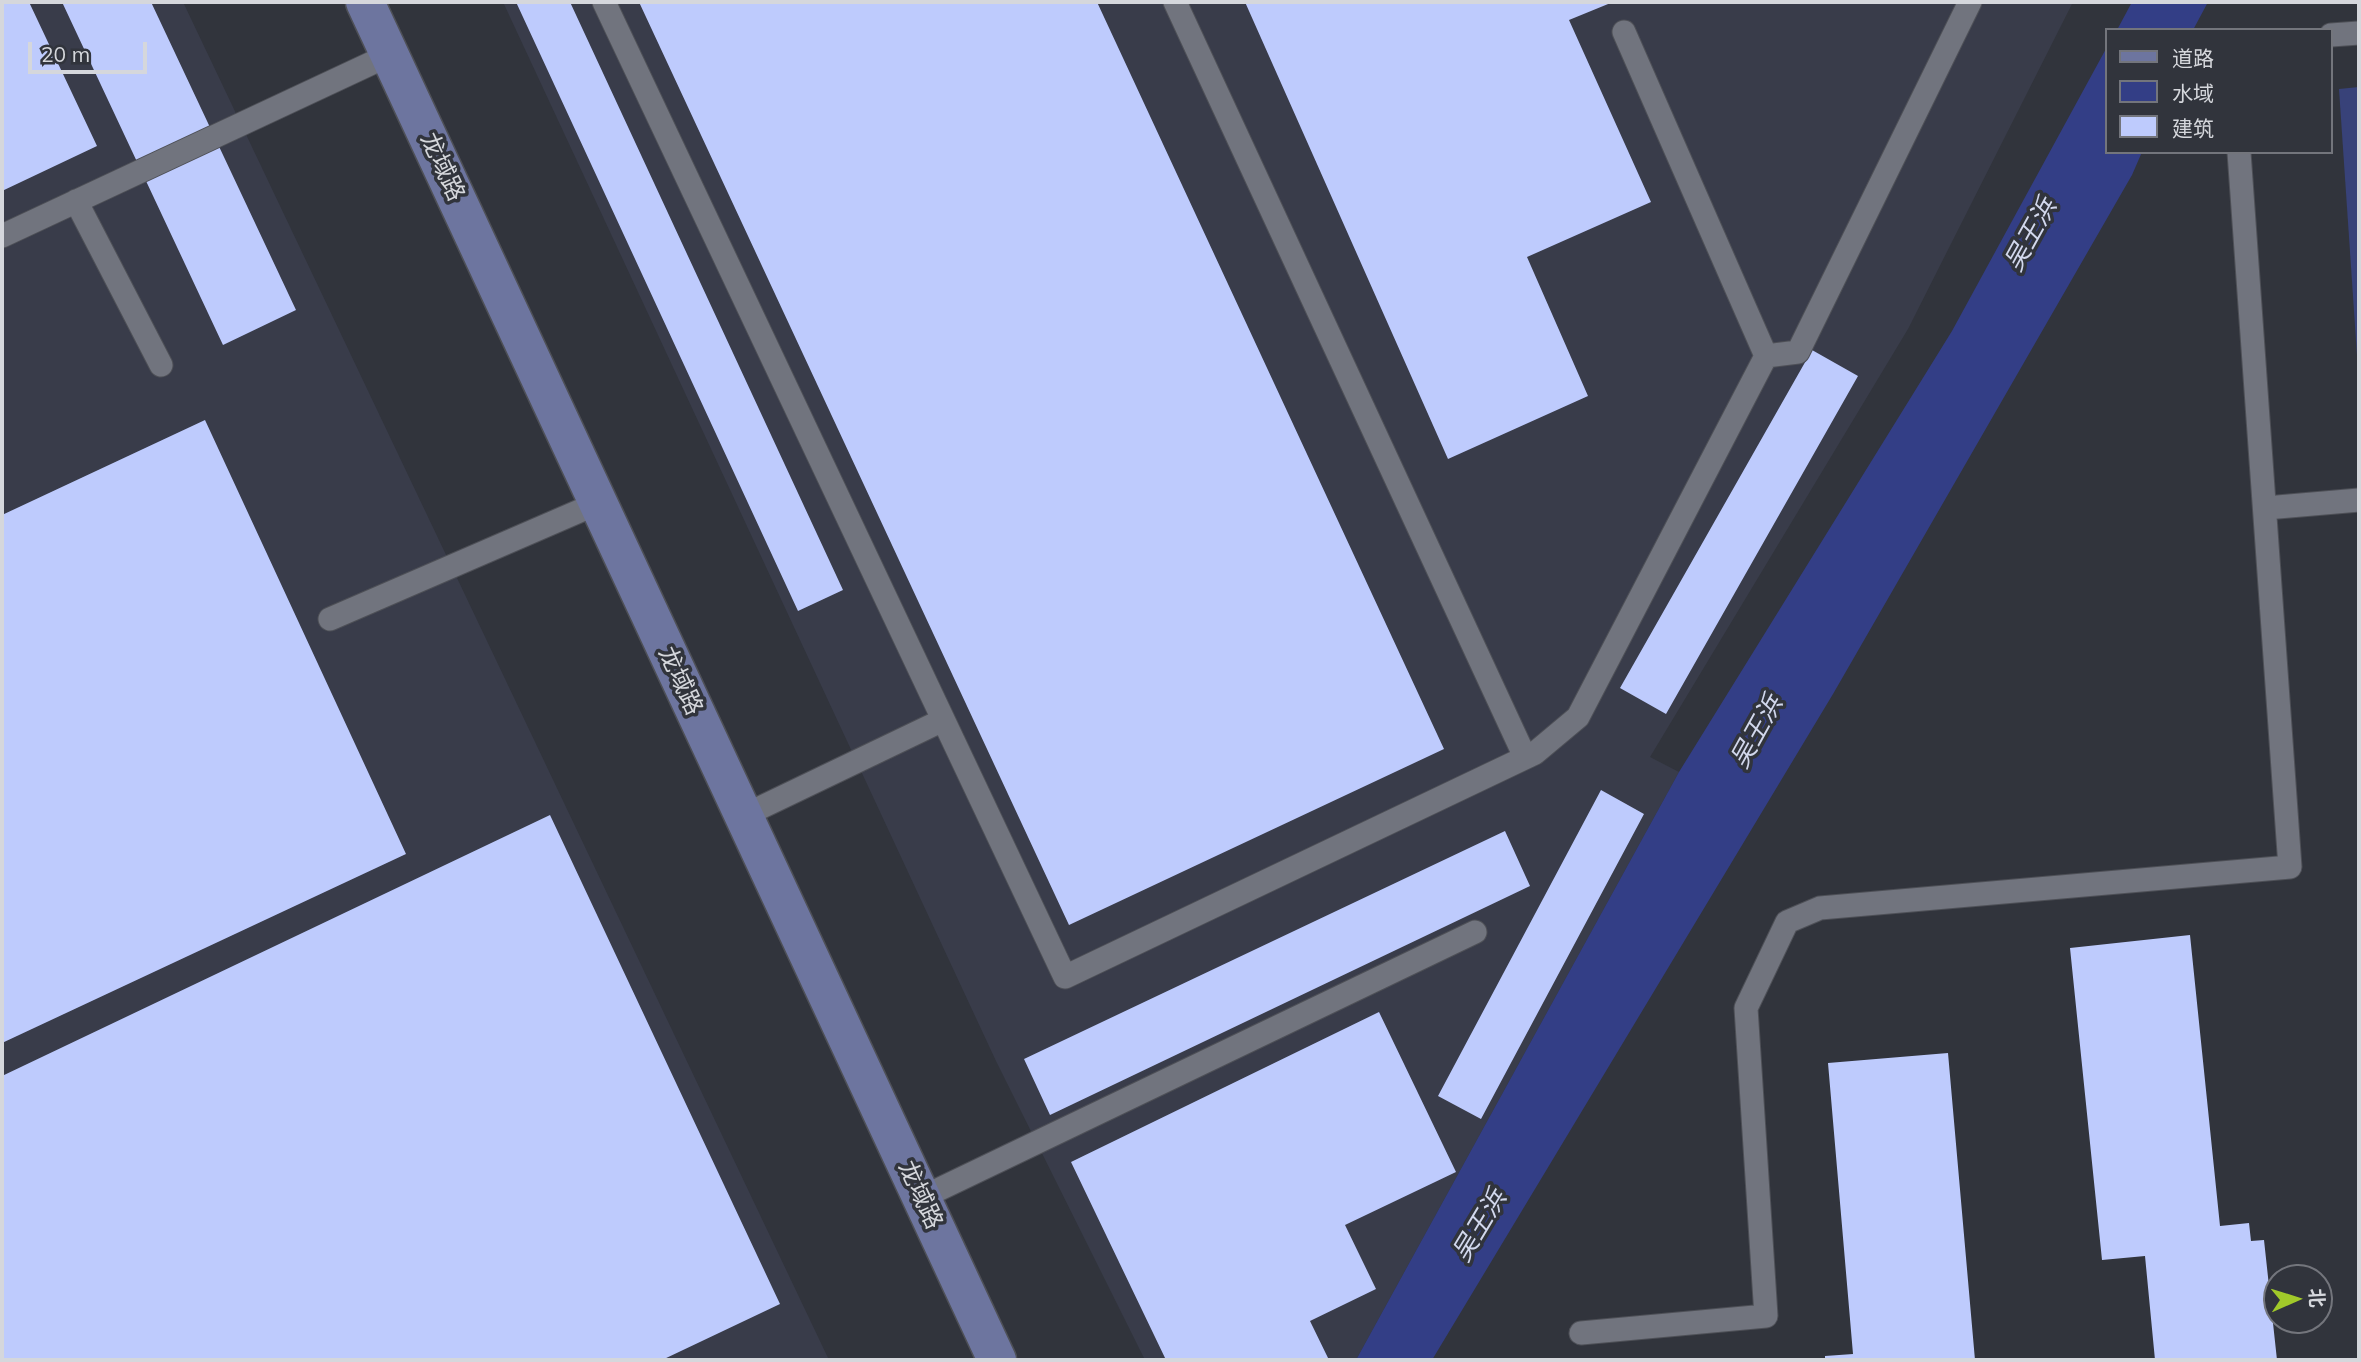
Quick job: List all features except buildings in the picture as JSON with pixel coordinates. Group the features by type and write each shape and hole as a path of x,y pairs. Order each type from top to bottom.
{"street":[{"name":"龙域路","path":"365,2 997,1360"}],"lane":[{"path":"604,2 1065,977 1525,757 1578,717 1766,356"},
{"path":"1175,2 1525,757"},
{"path":"1766,356 1798,352 1970,2"},
{"path":"1624,32 1766,356"},
{"path":"2333,35 2359,33"},
{"path":"2,236 389,55"},
{"path":"1581,1333 1766,1315 1746,1008 1787,922 1819,908 2290,867 2239,154"},
{"path":"76,201 161,365"},
{"path":"2266,508 2359,499"},
{"path":"330,619 598,503"},
{"path":"743,816 943,720"},
{"path":"921,1198 1475,932"}],"shaded area":[{"path":"2,2 183,2 829,1360 2,1360"},
{"path":"503,2 2073,2 1908,329 1650,757 1679,772 1356,1360 1145,1360 996,1061"},
{"path":"2359,87 2359,385 2339,89"}],"water":[{"path":"2132,2 2208,2 2194,28 2118,28"},
{"name":"吴王浜","path":"2106,49 2106,154 2141,154 2132,175 1833,694 1432,1360 1356,1360 1679,772 1952,331"}]}
